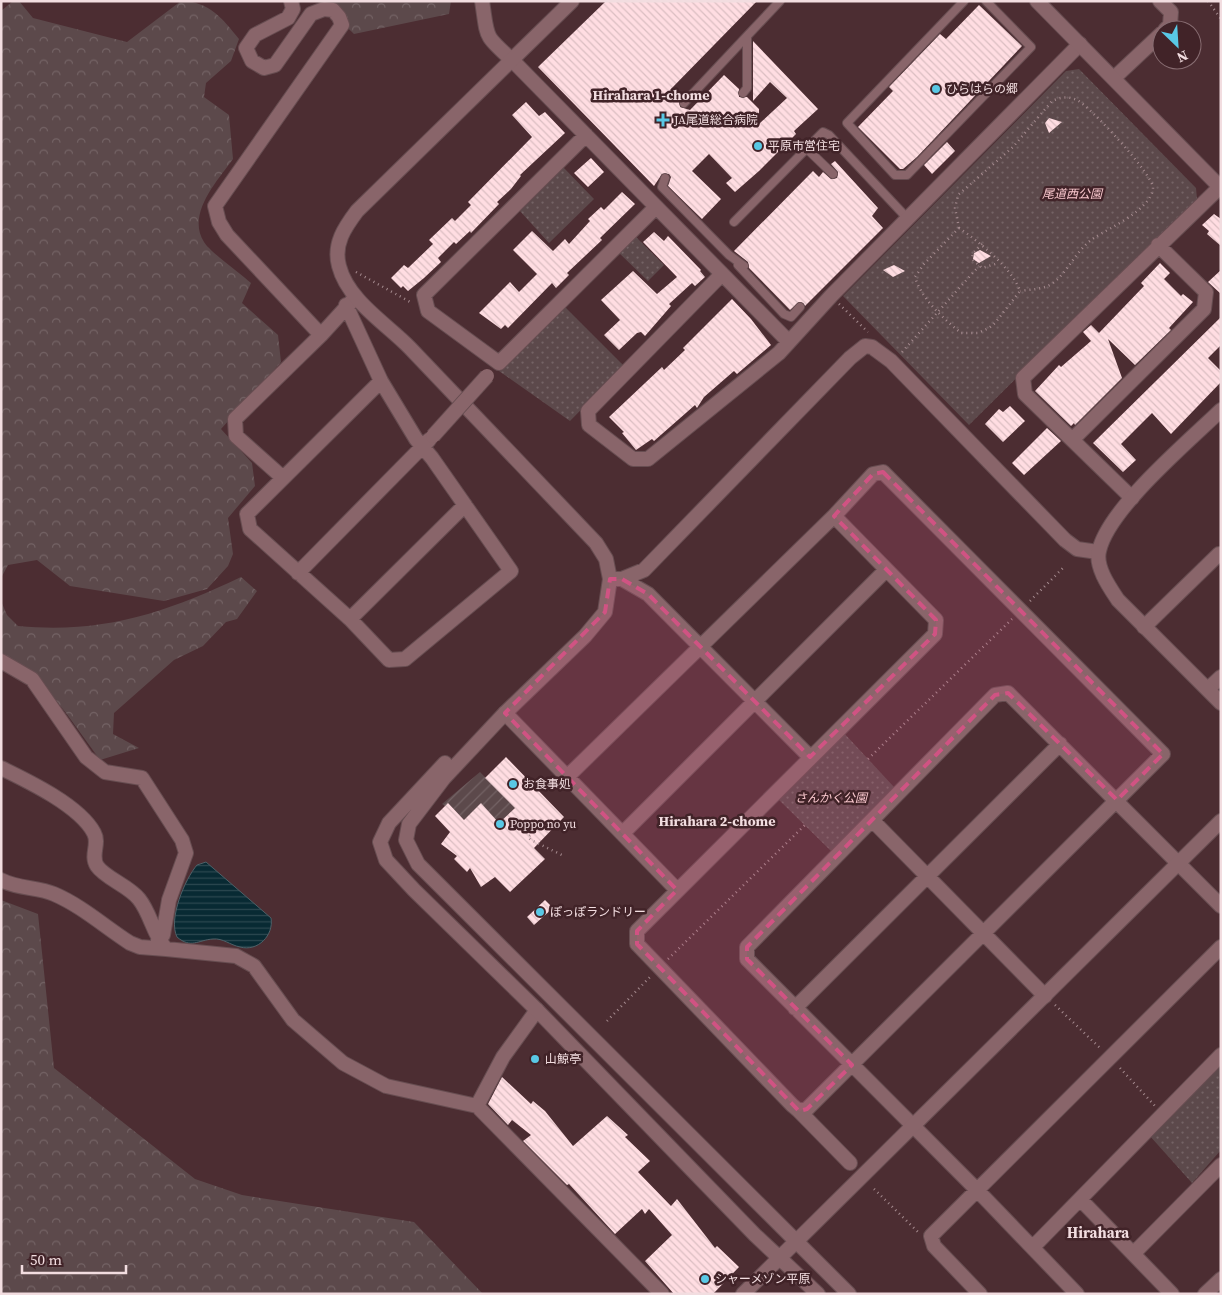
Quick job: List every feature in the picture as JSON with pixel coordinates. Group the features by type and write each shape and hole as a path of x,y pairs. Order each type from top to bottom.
{"street":[{"path":"291,1 293,9 288,18 255,35 246,48 252,62 264,68 275,64 311,14 324,9 333,10 339,17 342,25 216,206 218,222 227,235 322,335"},
{"path":"482,1 484,28 489,40 513,61 788,341"},
{"path":"381,381 282,477 247,514 250,529 350,619 389,660 405,660 511,571 423,448 381,381 338,262 342,232 357,211 498,73 513,61 572,1"},
{"path":"1037,1 1221,188 1158,246 1023,378 1025,394 1062,432 1074,439 1132,498"},
{"path":"1160,1 1171,12 1170,20"},
{"path":"1114,78 1152,42"},
{"path":"722,274 588,411 589,424 633,459 648,459 779,353 831,296 1080,44"},
{"path":"499,363 428,310 424,295 586,136"},
{"path":"298,574 423,448 499,363 656,207"},
{"path":"1074,439 1204,309 1206,292 1158,246"},
{"path":"282,477 236,436 235,419 322,335 351,301"},
{"path":"351,301 407,345 596,543 616,579 648,594 810,757"},
{"path":"616,579 644,570 850,358 865,346 872,347 904,374 1064,540 1077,549 1098,552"},
{"path":"1221,410 1118,513 1098,552 1107,582 1118,600 1221,703"},
{"path":"567,777 834,516 872,474 884,472 1163,754 982,932 852,1065 806,1109 799,1111"},
{"path":"350,619 465,505"},
{"path":"834,516 936,620 935,634 637,930 637,944 850,1163"},
{"path":"1144,627 1219,554 1221,556"},
{"path":"623,833 886,570"},
{"path":"616,579 605,612 585,636 505,713 444,778 409,824 406,840 418,864 798,1240 849,1294"},
{"path":"1,661 32,678 86,756 105,772 142,778 182,840 186,854 168,900 162,944"},
{"path":"1208,689 1221,677"},
{"path":"1077,1294 978,1191 747,959 747,947 995,696 1008,693 1221,906"},
{"path":"505,713 677,890"},
{"path":"505,713 462,746 389,823 380,842 386,860 414,890 537,1010 778,1258 818,1294"},
{"path":"795,1008 1060,744"},
{"path":"1,768 27,780 71,809 86,822 95,833 97,843 94,857 97,866 139,898 162,944"},
{"path":"872,820 928,874 1045,996"},
{"path":"744,1294 778,1258 914,1127 1221,821"},
{"path":"1,880 29,889 52,893 72,902 130,943 140,947 162,944 236,956 254,966 292,1020 343,1063 386,1086 477,1106 662,1294"},
{"path":"472,945 487,931"},
{"path":"980,1294 934,1246 931,1236 1221,947"},
{"path":"477,1106 503,1057 537,1010"},
{"path":"1033,1247 1221,1055"},
{"path":"1134,1253 1221,1165"},
{"path":"1080,1199 1172,1294"},
{"path":"1205,1294 1221,1279"}],"lane":[{"path":"684,104 780,1"},
{"path":"964,1 847,123 896,176 907,175 1031,47 986,1"},
{"path":"743,93 747,88 747,36"},
{"path":"734,222 822,132 829,135 908,219"},
{"path":"806,148 833,174"},
{"path":"665,178 662,187 784,314 791,317 800,307"},
{"path":"729,255 744,266"}],"path":[{"path":"1208,1 1221,19"},
{"path":"1060,97 1070,98 1091,110 1144,170 1153,182 1153,191 1141,207 1119,226 1084,246 1051,284 1041,289 1020,290 1007,269 982,244 959,228 955,208 958,195 1013,147 1052,101 1060,97"},
{"path":"959,228 924,264 915,277 919,292 961,333 978,333 995,323 1020,290"},
{"path":"982,244 973,253 972,258 979,266 982,268 999,263"},
{"path":"338,262 412,303 426,303"},
{"path":"899,354 979,266"},
{"path":"831,296 872,336 865,346"},
{"path":"868,759 1063,568"},
{"path":"607,1021 805,825"},
{"path":"534,832 528,837 531,840 564,856"},
{"path":"874,1189 923,1237 931,1236"}],"highlighted area":[{"path":"883,472 1163,754 1117,800 1008,693 995,695 747,947 747,959 852,1065 807,1109 799,1111 637,944 637,931 677,890 505,713 605,612 610,579 622,579 648,594 810,757 935,634 936,620 834,516 873,474"}],"green space":[{"path":"13,1 19,1 33,18 127,42 181,1 191,2 200,4 214,12 239,39 231,61 206,83 204,97 229,115 233,159 206,198 201,209 199,231 204,242 218,257 251,283 242,303 278,335 281,362 221,429 252,463 255,486 228,518 233,554 228,566 207,589 164,601 70,586 37,560 8,565 1,578 1,11"},
{"path":"320,1 451,1 449,14 354,34"},
{"name":"尾道西公園","path":"1079,69 1196,188 1197,199 969,425 843,296 1066,71"},
{"path":"563,167 594,199 549,243 519,210"},
{"path":"635,236 664,265 648,281 618,252"},
{"path":"564,306 624,366 570,421 499,371"},
{"path":"241,577 257,591 237,619 226,622 203,646 174,660 114,713 113,734 139,748 100,760 36,676 1,657 1,601 7,615 18,626 78,627 106,624 133,618 186,601"},
{"name":"さんかく公園","path":"843,732 894,787 831,851 778,799"},
{"path":"480,772 515,808 499,823 481,804 464,820 448,804 445,806 442,804"},
{"path":"1,900 38,914 54,1068 195,1179 242,1195 414,1222 483,1294 1,1294"},
{"path":"1221,1060 1221,1150 1192,1183 1149,1135"}],"water":[{"path":"206,862 271,918 270,930 259,945 247,948 217,939 186,943 177,937 175,929 176,910 183,889 197,865"}],"building":[{"path":"606,1 757,1 670,90 680,99 680,107 690,110 724,75 739,89 739,97 747,97 759,109 759,124 787,98 770,82 753,101 753,41 818,109 794,131 796,134 759,171 735,192 726,183 732,178 709,154 692,171 721,199 702,219 668,186 671,177 669,174 662,174 654,186 538,67"},
{"name":"ひらはらの郷","path":"979,5 1022,46 917,157 903,169 900,169 858,127 893,91 889,87 940,34 946,39"},
{"path":"526,102 539,116 545,112 565,133 520,175 511,189 497,202 499,204 471,233 470,231 456,244 454,242 438,258 441,262 408,291 403,286 401,288 391,278 404,265 408,268 433,244 429,240 452,218 455,221 471,205 468,202 532,137 512,115"},
{"path":"1049,118 1062,122 1049,133 1045,123"},
{"path":"947,142 955,151 932,174 924,165"},
{"path":"591,158 604,172 588,187 574,173"},
{"path":"835,161 878,208 872,216 883,228 805,306 799,302 790,310 749,268 748,262 734,251 813,171 819,177 823,172 831,179 837,178 838,172 831,164"},
{"path":"622,192 635,204 600,238 602,240 567,273 569,275 556,288 552,283 508,328 505,325 501,329 479,313 510,282 519,292 537,274 513,250 532,231 553,251 565,239 569,244 590,221 588,219 601,207 604,210"},
{"path":"1214,214 1221,219 1221,246 1207,234 1209,231 1202,225"},
{"path":"654,232 664,241 668,236 701,270 705,277 695,286 692,283 669,304 671,306 645,336 641,332 637,333 619,350 604,335 620,320 601,300 633,271 657,294 677,277 643,242"},
{"path":"980,250 991,256 979,263 973,259 974,253"},
{"path":"1160,263 1170,273 1164,279 1181,296 1183,294 1193,302 1169,328 1171,330 1135,365 1108,339 1122,378 1075,425 1074,423 1071,426 1035,391 1059,365 1061,367 1091,341 1083,332 1091,325 1099,333 1144,286 1141,283"},
{"path":"894,265 905,271 893,277 883,270"},
{"path":"1221,270 1221,294 1208,282"},
{"path":"732,299 751,319 771,345 737,374 734,371 704,397 697,408 695,405 654,441 652,439 636,450 622,433 624,432 609,417 662,367 664,370 685,350 683,348"},
{"path":"1221,317 1221,345 1208,358 1221,371 1221,382 1171,434 1152,413 1121,444 1136,460 1123,472 1093,443"},
{"path":"1010,406 1025,421 1003,442 985,424 999,409 1003,412"},
{"path":"1047,428 1061,441 1024,475 1012,463"},
{"name":"Poppo no yu","path":"506,757 564,817 534,848 545,859 510,892 495,877 481,887 470,868 467,872 454,859 457,856 441,844 450,832 435,816 448,803 464,820 481,803 499,823 515,808 485,778"},
{"name":"ぽっぽランドリー","path":"545,900 553,908 534,925 527,917"},
{"path":"502,1077 531,1104 533,1101 545,1111 573,1146 607,1116 628,1135 625,1137 650,1161 638,1172 671,1206 677,1199 715,1248 717,1246 739,1267 713,1294 674,1294 645,1261 672,1235 649,1209 645,1214 642,1209 615,1234 569,1184 567,1185 523,1141 531,1135 512,1120 508,1125 488,1104"}],"place":[{"name":"ひらはらの郷","path":"936,89"},
{"name":"JA尾道総合病院","path":"663,120"},
{"name":"平原市営住宅","path":"758,146"},
{"name":"お食事処","path":"513,784"},
{"name":"Poppo no yu","path":"500,824"},
{"name":"ぽっぽランドリー","path":"540,912"},
{"name":"山鯨亭","path":"535,1059"},
{"name":"シャーメゾン平原","path":"705,1279"}],"district":[{"name":"Hirahara 1-chome","path":"651,95"},
{"name":"Hirahara 2-chome","path":"717,821"},
{"name":"Hirahara","path":"1098,1232"}]}
